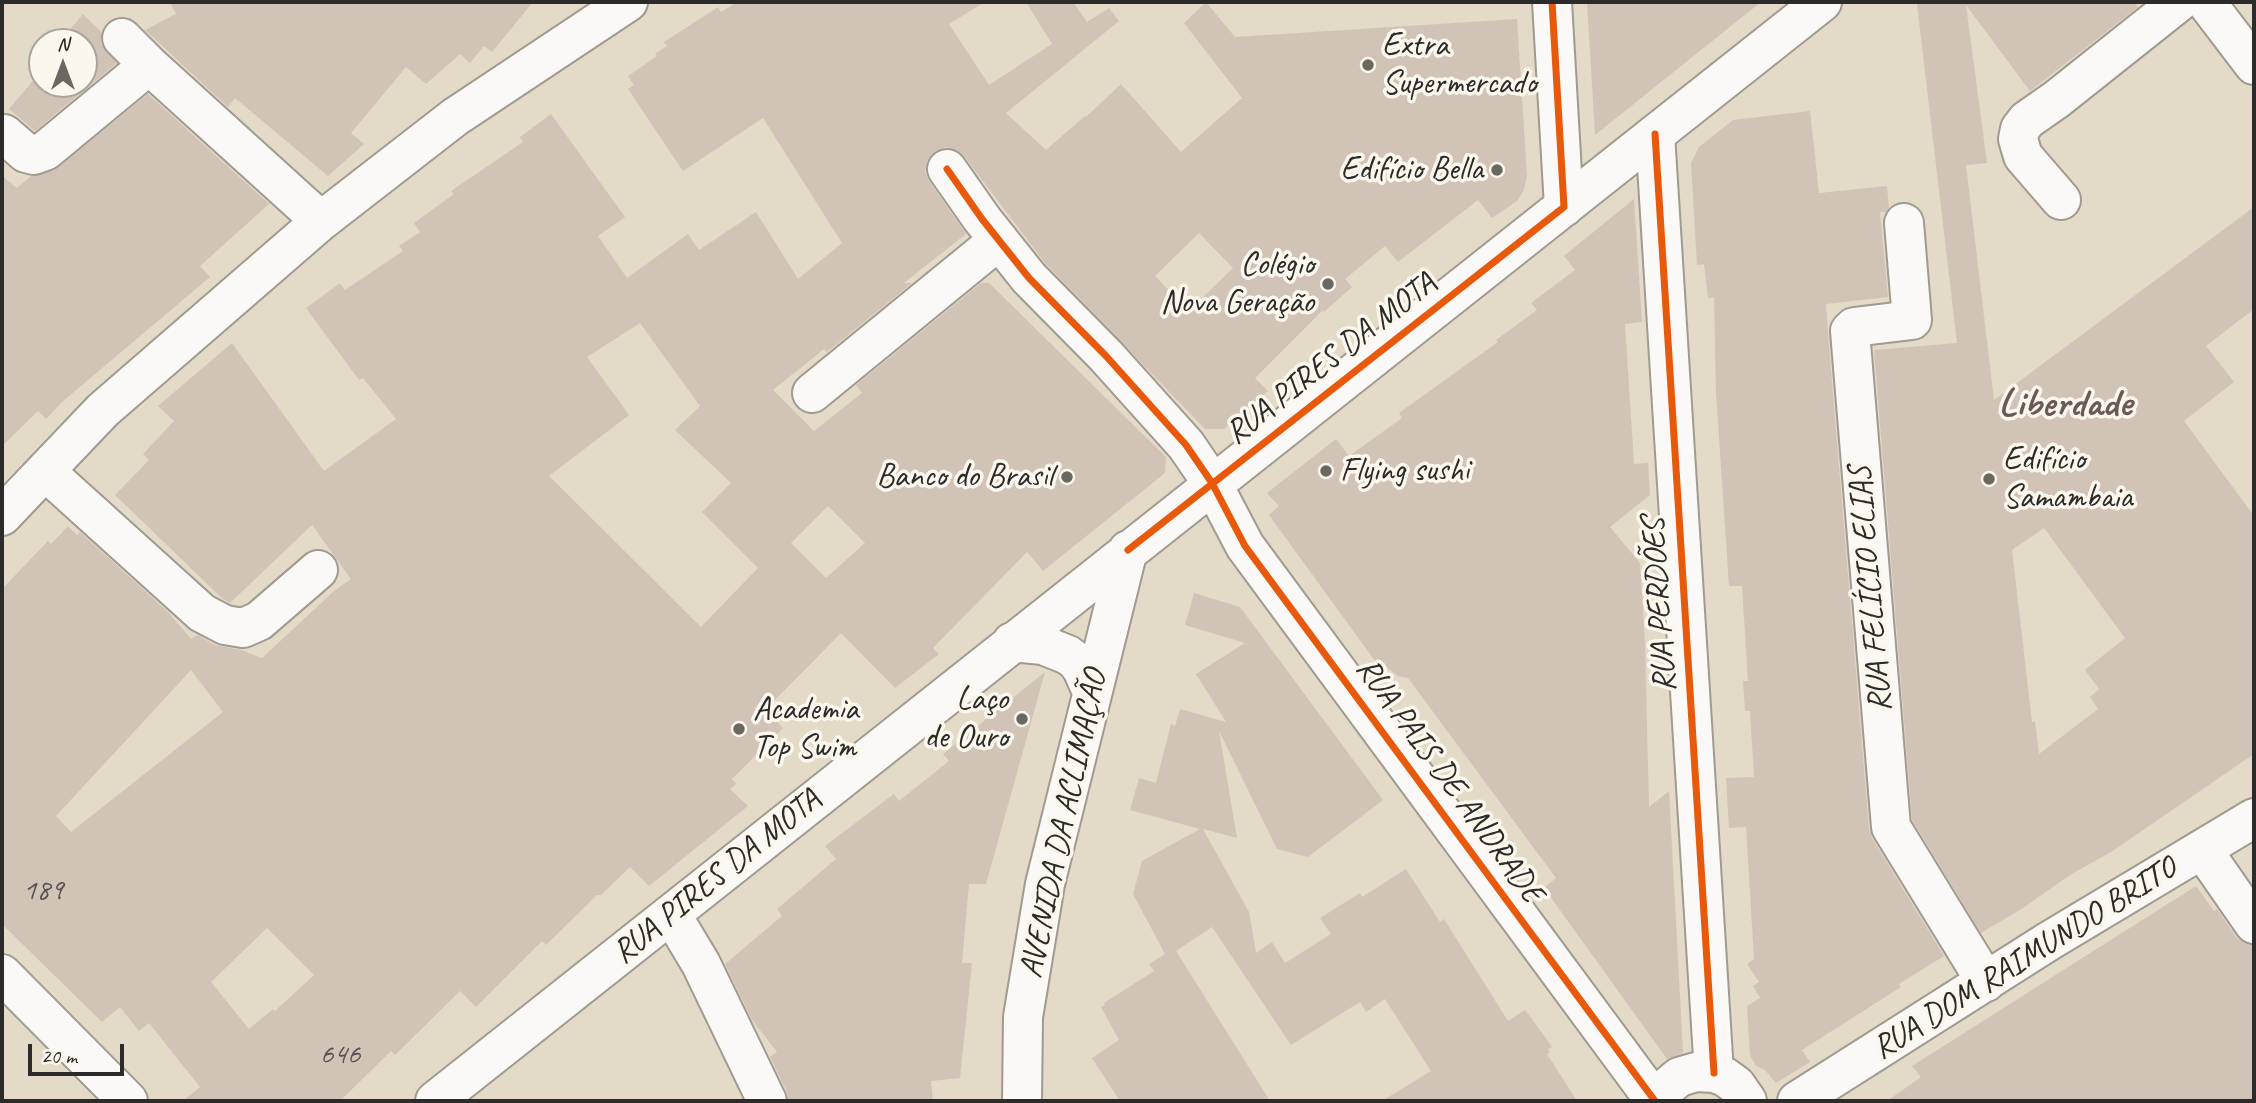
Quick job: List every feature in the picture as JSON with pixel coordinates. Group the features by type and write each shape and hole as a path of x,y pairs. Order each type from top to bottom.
{"street":[{"path":"2,516 103,410 321,221 455,117 628,2"},
{"path":"1552,2 1564,206"},
{"name":"RUA PIRES DA MOTA","path":"435,1101 1822,2"},
{"path":"2061,200 2023,156 2018,139 2020,129 2027,120 2179,2"},
{"path":"2206,2 2254,65"},
{"path":"122,38 321,221"},
{"path":"4,134 26,153 33,155 45,151 149,65"},
{"name":"RUA PERDÕES","path":"1655,134 1714,1073"},
{"name":"RUA PAIS DE ANDRADE","path":"947,169 1029,278 1106,356 1186,445 1212,483 1245,546 1656,1101"},
{"name":"RUA FELÍCIO ELIAS","path":"1904,223 1912,320 1854,327 1850,331 1891,827 1986,982"},
{"path":"812,393 999,240"},
{"path":"45,471 202,612 225,625 243,628 259,621 318,570"},
{"name":"AVENIDA DA ACLIMAÇÃO","path":"1022,1101 1023,1017 1041,910 1128,550"},
{"path":"1012,642 1043,645 1068,655 1076,660 1082,669 1092,692"},
{"name":"RUA DOM RAIMUNDO BRITO","path":"1797,1101 2082,920 2254,818"},
{"path":"2202,849 2254,923"},
{"path":"671,914 701,964 767,1101"},
{"path":"2,974 128,1101"},
{"path":"1656,1101 1679,1077 1696,1072 1714,1073 1736,1085 1747,1101"}],"building":[{"path":"170,2 533,2 492,52 484,46 470,63 460,54 426,84 406,67 351,133 364,144 328,176 235,98 228,107 145,30 176,14"},
{"path":"737,2 985,2 949,24 989,85 1052,44 1026,2 1073,2 1087,22 1109,8 1119,21 1006,113 1046,150 1121,84 1181,152 1242,98 1184,23 1206,2 1235,37 1517,19 1527,176 1524,190 1517,201 1492,218 1478,200 1398,262 1385,246 1345,279 1352,287 1324,312 1323,310 1255,378 1268,391 1224,429 1205,429 1045,263 964,156 957,150 946,147 935,151 927,160 925,172 966,234 904,283 912,283 827,352 824,349 773,390 814,431 862,393 856,385 981,283 989,283 1166,457 1165,473 1043,571 1027,552 933,648 939,654 895,688 841,633 765,710 783,728 732,779 736,784 730,789 748,806 649,886 630,867 546,945 542,941 476,1007 460,991 395,1055 391,1051 340,1101 183,1101 200,1087 149,1023 139,1031 120,1007 102,1022 2,924 2,589 48,541 51,544 68,526 77,535 80,532 168,612 191,639 197,635 215,645 241,650 262,658 334,591 351,579 312,525 230,603 223,599 115,495 149,460 143,454 174,421 158,406 232,343 324,471 396,419 363,378 359,380 306,308 340,283 345,290 403,251 399,246 420,232 414,223 454,194 451,191 523,142 520,137 551,114 625,217 598,236 627,278 688,234 699,250 756,212 798,279 842,243 763,118 683,171 628,89 634,85 628,76 657,56 655,54 667,46 664,42 718,7 721,12","holes":["1199,233 1233,268 1189,311 1155,276","640,323 700,406 675,430 731,483 702,512 758,568 701,627 549,476 629,415 587,357","828,506 865,543 826,578 791,543","191,670 223,712 71,832 56,816","267,928 314,975 275,1011 273,1009 249,1029 211,982"]},
{"path":"1587,2 1761,2 1595,135"},
{"path":"2134,2 2138,7 2030,91 1966,5 1987,163 1966,165 1994,400 2254,207 2254,309 2206,346 2234,382 2184,421 2254,516 2254,754 2111,852 2070,875 1981,933 1912,820 1874,350 1957,343 1917,4","holes":["2044,528 2125,638 2085,670 2099,689 2090,697 2098,709 2039,754 2035,721 2032,722 2012,550"]},
{"path":"83,14 97,28 72,28"},
{"path":"98,29 101,32 101,44 117,63 98,79"},
{"path":"28,86 28,98 75,98 35,131 9,109"},
{"path":"148,94 269,204 200,266 210,277 62,402 46,419 38,411 2,446 2,176 17,188 31,176 53,171"},
{"path":"1810,111 1819,193 1887,186 1889,208 1886,212 1880,212 1888,297 1826,304 1828,333 1869,829 1944,956 1899,984 1901,987 1802,1050 1810,1062 1776,1083 1765,1070 1756,1066 1750,1055 1747,1006 1760,998 1753,986 1759,982 1747,964 1754,959 1746,827 1729,828 1726,778 1754,777 1750,711 1745,711 1743,681 1748,681 1742,586 1729,586 1716,393 1714,297 1708,298 1704,264 1697,265 1691,163 1699,147 1733,120"},
{"path":"1634,199 1642,322 1625,324 1634,464 1648,463 1650,495 1610,527 1640,563 1649,807 1669,791 1683,1053 1667,1059 1544,888 1556,878 1408,678 1398,676 1382,663 1378,665 1269,515 1279,506 1267,493 1336,439 1349,456 1402,418 1399,413 1498,342 1496,340 1537,310 1531,303 1575,270 1564,256"},
{"path":"1194,593 1240,607 1383,800 1308,857 1277,849 1219,731 1237,838 1203,829 1249,912 1256,953 1272,942 1285,963 1331,934 1320,918 1360,893 1362,897 1406,869 1440,922 1444,919 1508,1021 1525,1010 1540,1030 1552,1047 1547,1054 1577,1101 1382,1101 1431,1071 1385,999 1366,1012 1360,1002 1291,1045 1212,927 1176,951 1270,1101 1120,1101 1092,1058 1119,1040 1101,1007 1154,971 1149,964 1165,954 1133,894 1142,861 1200,829 1130,810 1139,778 1156,783 1171,724 1175,726 1180,709 1226,722 1196,674 1245,643 1185,625"},
{"path":"1045,672 986,884 969,884 962,963 972,963 960,1078 931,1081 933,1101 789,1101 770,1057 777,1052 752,1020 725,964 782,916 777,909 836,859 825,846 894,794 899,801 949,761 943,754"},
{"path":"2196,886 2214,911 2217,909 2236,937 2254,946 2254,1101 1887,1101 1921,1077 1912,1066"}],"cycle path":[{"path":"1128,550 1564,207 1552,2"},
{"path":"1655,134 1714,1073"},
{"path":"947,169 1029,278 1106,356 1186,445 1212,483 1245,546 1655,1101"}],"place":[{"name":"Extra Supermercado","path":"1368,65"},
{"name":"Edifício Bella","path":"1497,170"},
{"name":"Colégio Nova Geração","path":"1328,284"},
{"name":"Flying sushi","path":"1326,471"},
{"name":"Banco do Brasil","path":"1067,477"},
{"name":"Edifício Samambaia","path":"1989,479"},
{"name":"Laço de Ouro","path":"1022,719"},
{"name":"Academia Top Swim","path":"739,729"}],"district":[{"name":"Liberdade","path":"2065,405"}]}
